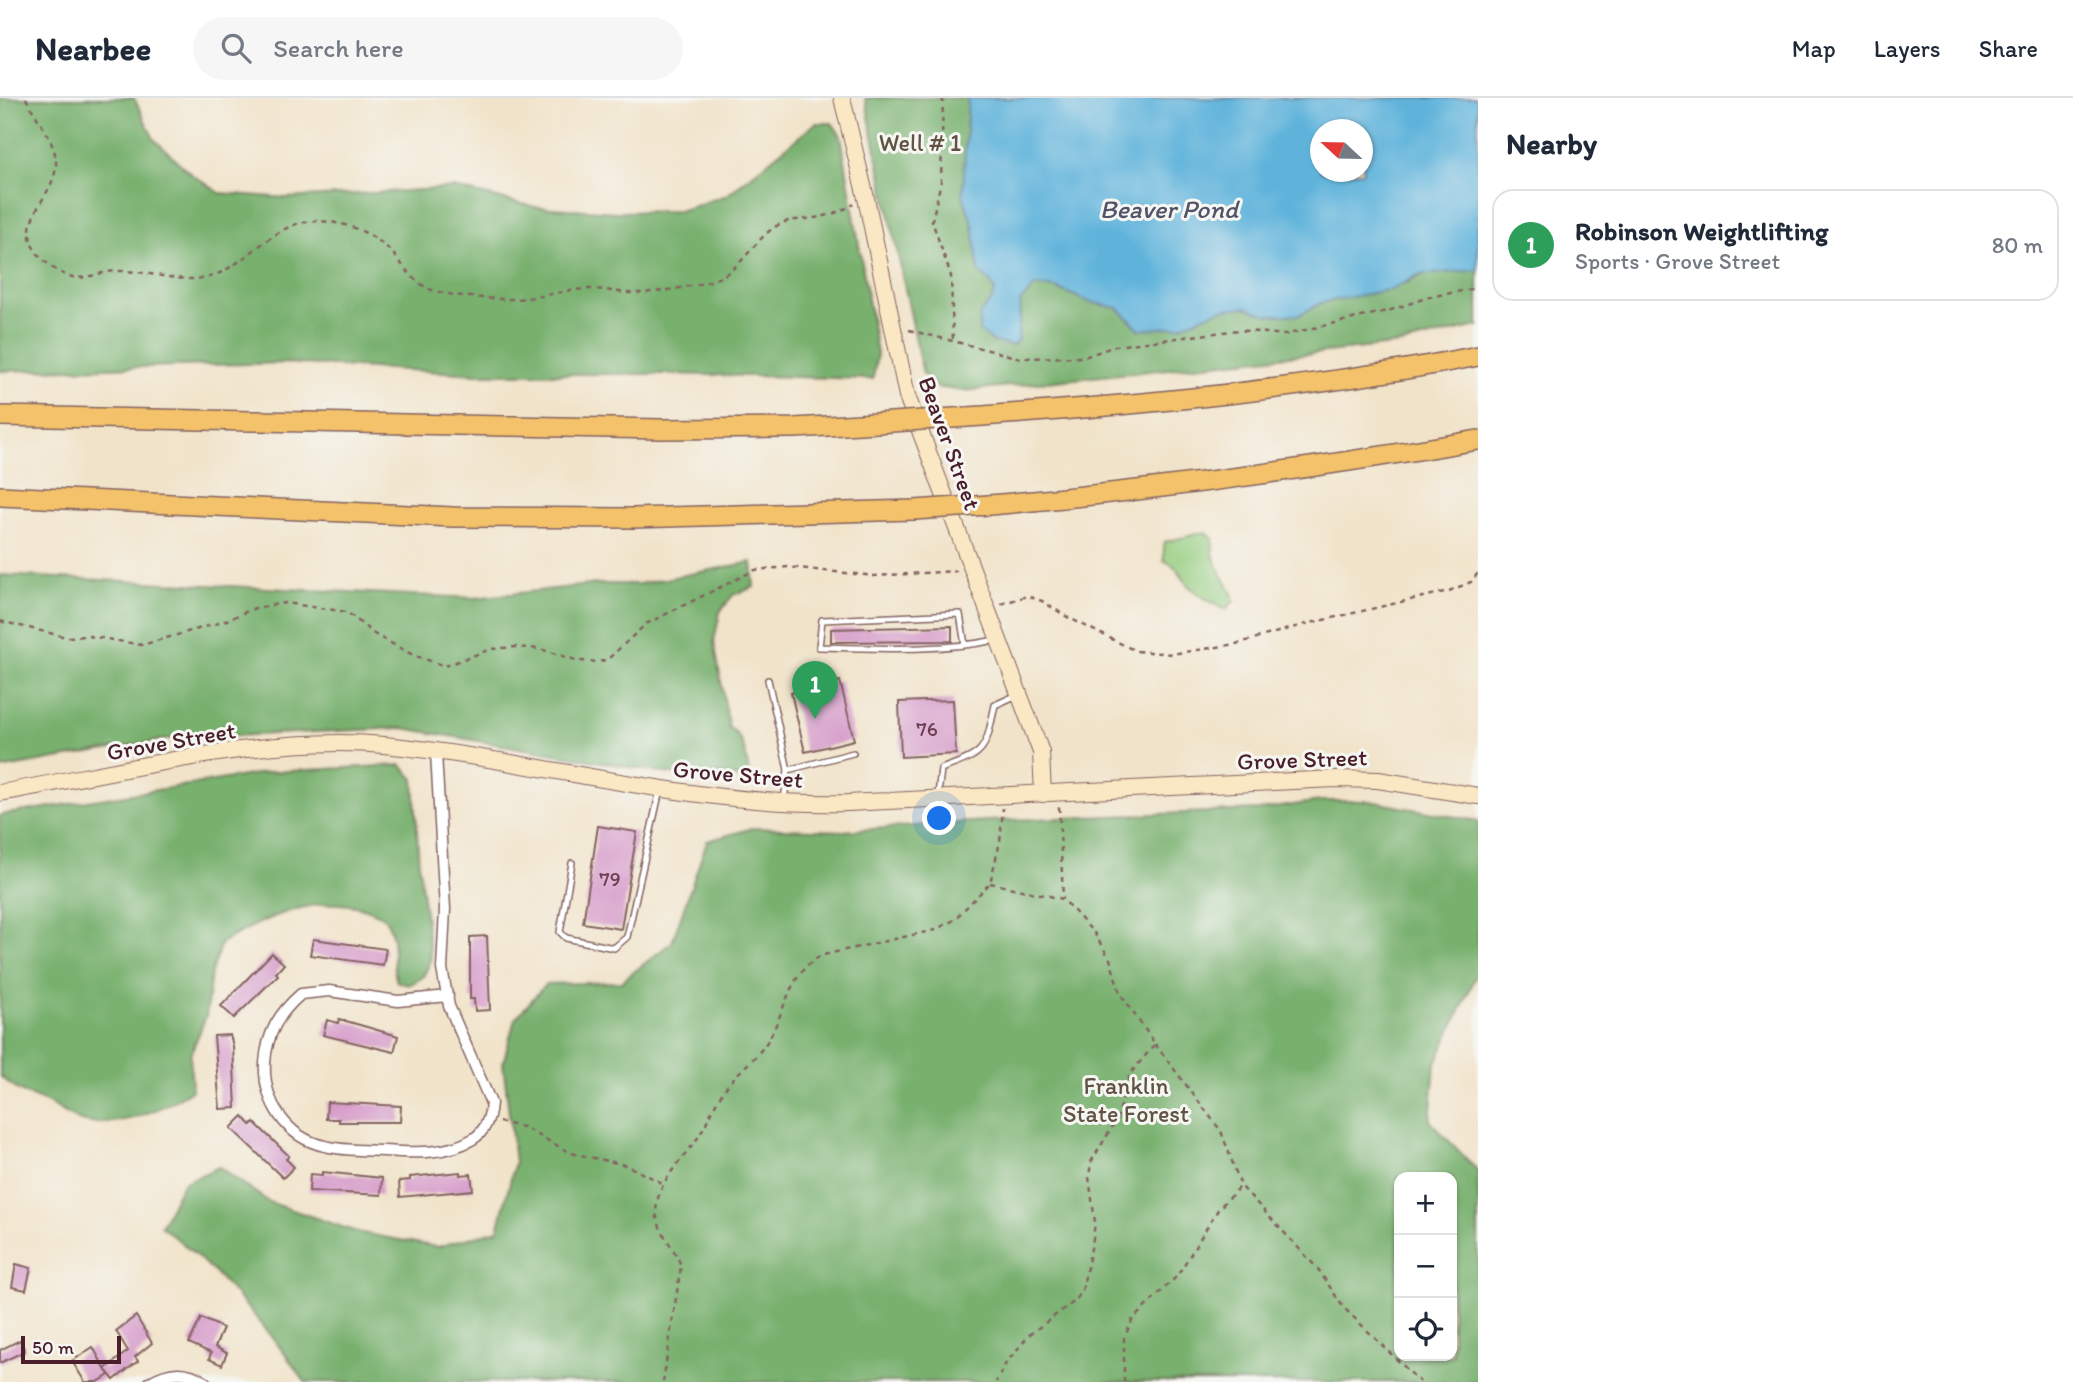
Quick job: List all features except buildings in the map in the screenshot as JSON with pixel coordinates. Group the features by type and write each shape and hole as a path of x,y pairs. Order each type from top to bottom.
{"highway":[{"path":"0,416 660,429 795,428 1097,408 1245,393 1405,370 1478,356"},
{"path":"0,496 453,517 632,518 914,510 1090,496 1300,470 1478,440"}],"main road":[{"name":"Beaver Street","path":"842,98 866,198 892,331 920,437 1041,752 1042,794"},
{"name":"Grove Street","path":"0,793 244,751 366,745 436,753 660,790 783,803 938,799 1335,779 1378,780 1478,796"}],"street":[{"path":"436,753 445,909 442,969 448,996 491,1103 489,1120 474,1139 428,1152 327,1147 310,1142 286,1124 277,1113 267,1091 265,1064 270,1033 275,1023 301,994 328,990 398,1001 448,996"},
{"path":"150,1382 172,1372 194,1375 205,1382"}],"lane":[{"path":"965,645 960,614 822,620 819,647 922,650 965,645 1000,640"},
{"path":"768,680 788,769 783,803"},
{"path":"938,799 941,769 974,757 986,745 995,705 1020,694"},
{"path":"788,769 853,753"},
{"path":"572,863 560,932 565,938 614,948 627,937 660,790"}],"path":[{"path":"26,98 57,162 55,174 34,208 28,225 32,243 52,268 77,280 117,271 187,278 206,277 222,272 296,223 314,220 336,222 365,233 386,246 415,280 444,293 525,299 566,290 594,289 638,293 713,280 738,267 767,233 783,223 818,218 866,198"},
{"path":"943,98 941,181 932,222 951,276 953,343"},
{"path":"892,331 906,330 1020,358 1084,357 1115,346 1239,330 1284,335 1391,310 1429,297 1478,288"},
{"path":"0,621 66,637 89,636 142,645 222,622 255,608 285,603 347,612 374,634 413,655 445,666 491,649 516,647 540,649 579,661 599,662 608,659 646,624 755,570 788,567 874,576 922,576 972,569"},
{"path":"997,601 1002,604 1027,596 1042,601 1069,618 1136,651 1172,654 1236,644 1306,624 1449,591 1471,582 1478,573"},
{"path":"1060,793 1063,899"},
{"path":"663,1382 681,1266 677,1252 657,1225 656,1204 664,1184 699,1135 718,1098 752,1064 769,1038 799,974 809,961 823,955 935,930 954,920 990,883 1000,842 1004,796"},
{"path":"990,883 1063,899 1094,933 1110,959 1120,993 1221,1131 1241,1186 1318,1269 1343,1307 1420,1382"},
{"path":"996,1382 1006,1363 1030,1334 1076,1300 1082,1291 1095,1222 1089,1177 1091,1162 1117,1119 1130,1074 1155,1044"},
{"path":"489,1120 523,1126 570,1153 626,1165 664,1184"},
{"path":"1124,1382 1124,1338 1133,1319 1177,1276 1219,1208 1241,1186"}],"green space":[{"path":"0,98 134,98 154,139 191,174 220,193 287,198 454,188 536,207 617,212 679,211 727,195 816,123 832,123 841,136 877,354 873,379 666,374 478,374 285,363 0,371"},
{"name":"Well # 1","path":"865,98 968,98 963,195 973,225 979,271 990,281 995,292 980,314 983,333 1019,329 1020,302 1035,286 1055,288 1089,301 1119,308 1131,322 1180,326 1219,310 1246,307 1268,315 1299,315 1321,303 1407,283 1432,272 1460,270 1478,270 1478,326 1401,344 963,391 936,387 923,374"},
{"path":"1205,532 1213,539 1214,558 1234,601 1226,609 1191,588 1177,569 1164,560 1164,542"},
{"path":"752,562 754,587 733,595 720,612 714,641 729,728 741,742 749,775 738,778 719,774 694,778 403,728 168,739 0,769 0,575 475,598 597,584 639,584"},
{"path":"401,765 414,779 419,866 431,960 423,977 409,985 397,982 392,935 385,918 365,908 344,904 301,908 259,923 221,943 211,973 206,1016 190,1055 192,1090 180,1098 128,1120 85,1122 22,1092 0,1076 0,815 269,772"},
{"name":"Franklin State Forest","path":"1320,801 1369,801 1478,821 1478,972 1435,1065 1430,1121 1478,1171 1478,1382 305,1382 274,1339 239,1298 161,1226 183,1183 219,1167 269,1202 357,1232 437,1247 498,1230 515,1162 503,1063 515,1019 546,984 621,982 672,942 707,841 753,828 843,831 985,821 1260,810"}],"water":[{"name":"Beaver Pond","path":"968,98 1478,98 1478,270 1418,275 1393,289 1321,303 1299,315 1268,315 1245,307 1219,310 1180,326 1140,330 1118,308 1089,302 1056,288 1035,286 1020,302 1018,340 1012,346 994,342 979,331 980,314 995,292 990,281 979,272 973,225 963,195"}],"place":[{"name":"Robinson Weightlifting","path":"815,719"}]}
